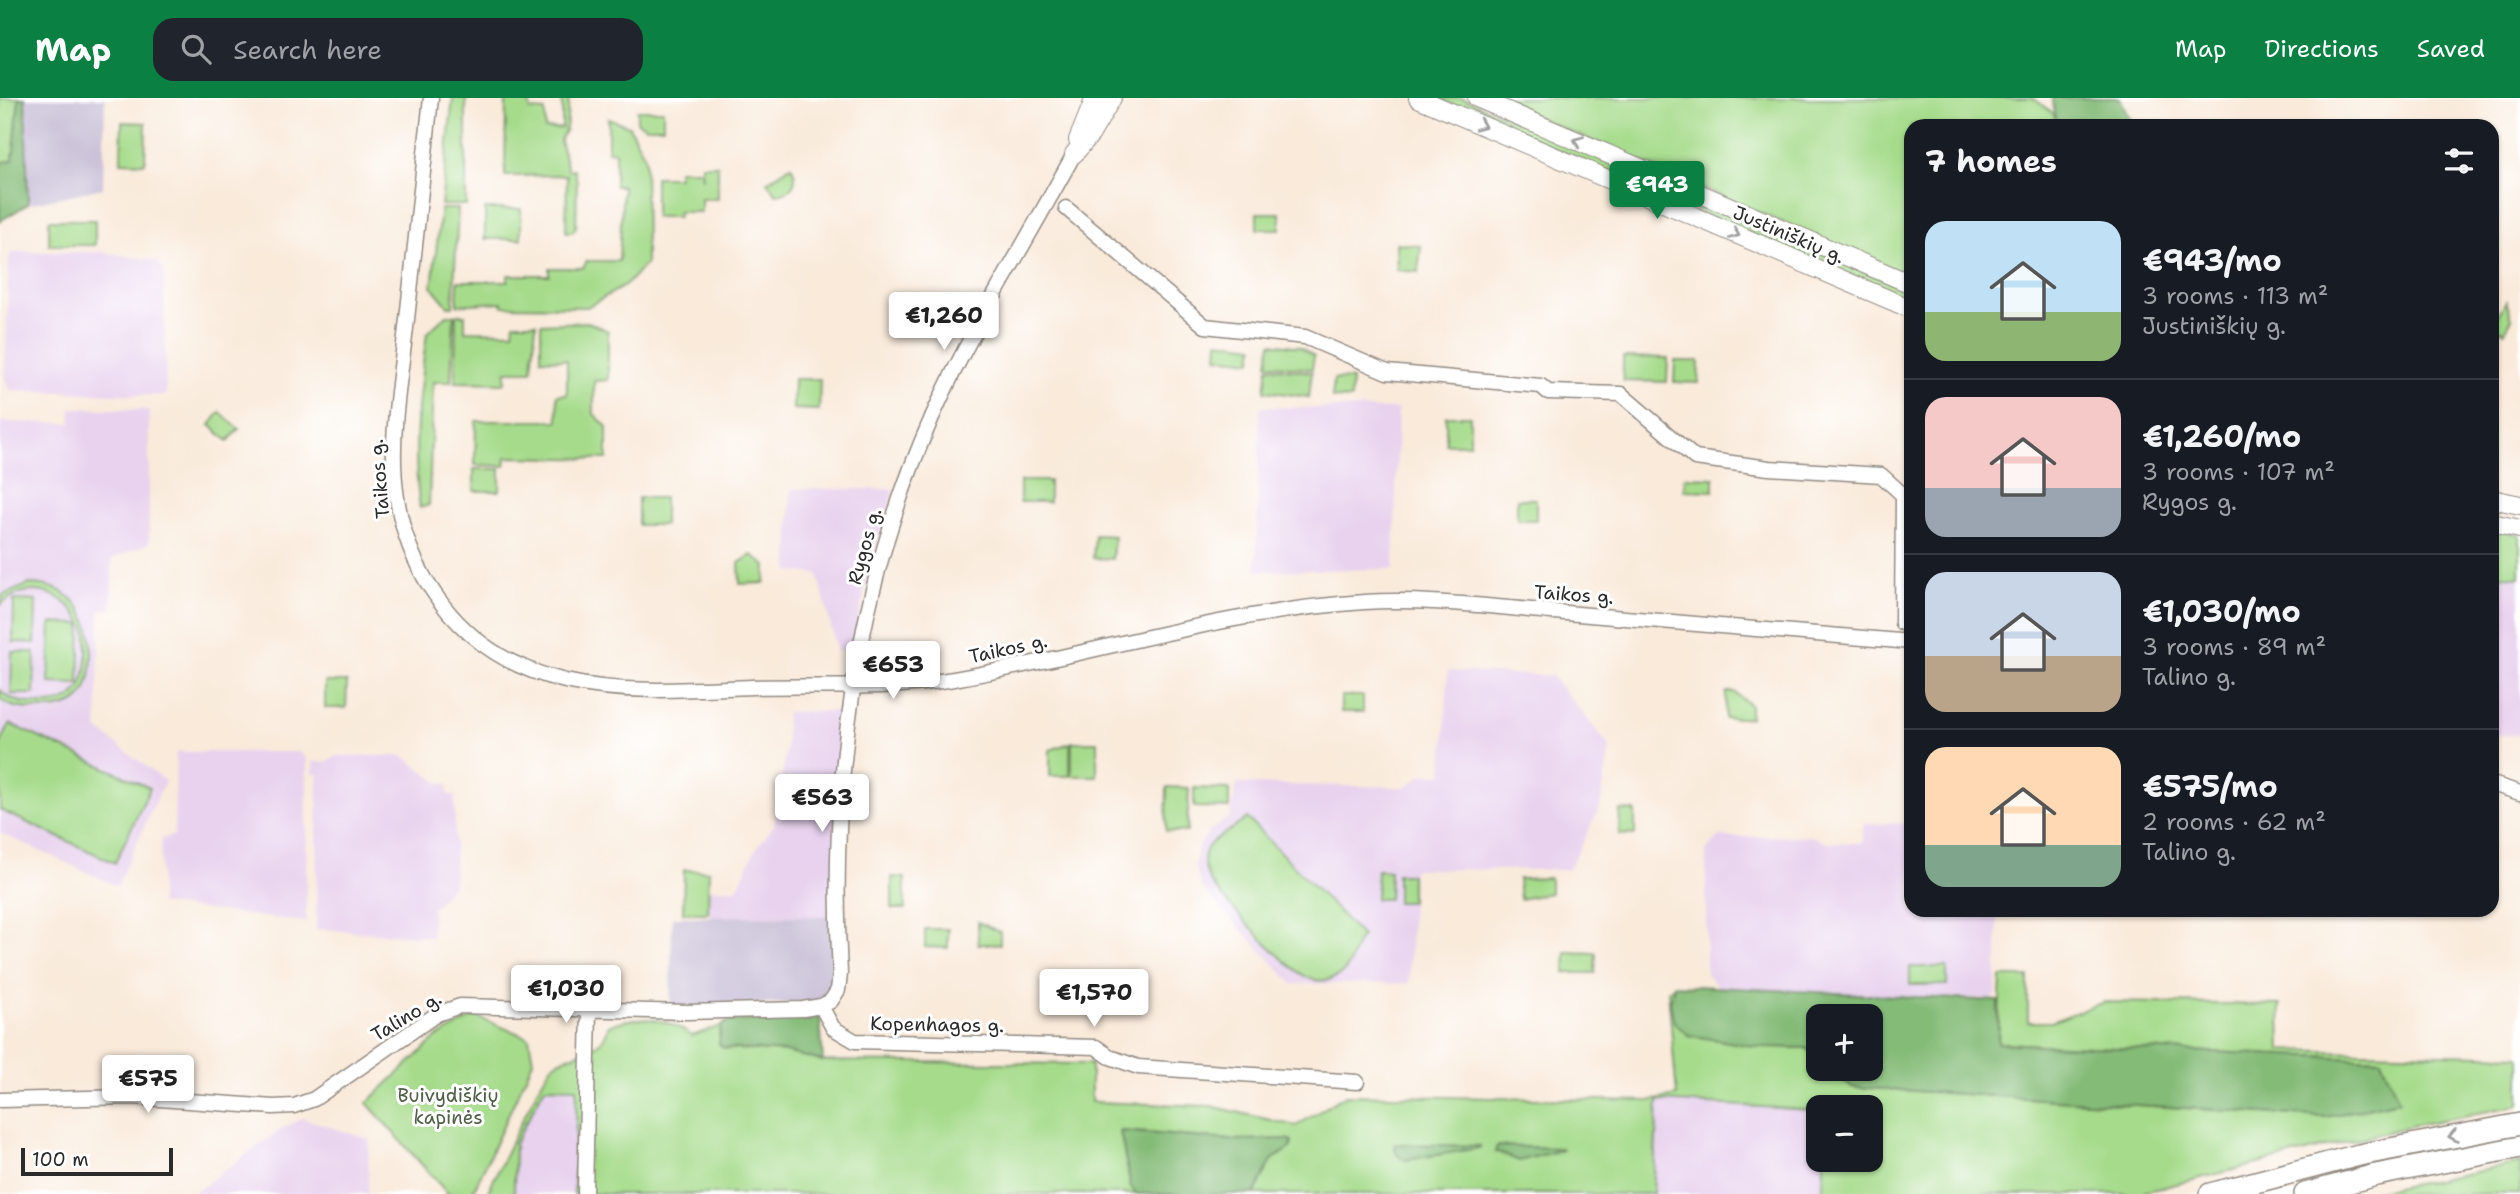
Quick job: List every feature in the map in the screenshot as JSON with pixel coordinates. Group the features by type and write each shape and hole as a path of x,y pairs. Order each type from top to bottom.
{"highway":[{"path":"2210,1194 2359,1155 2520,1124"},
{"path":"2305,1194 2376,1175 2520,1147"}],"main road":[{"name":"Rygos g.","path":"1074,154 1095,98"},
{"name":"Rygos g.","path":"1074,154 1091,134 1112,98"},
{"name":"Justiniškių g.","path":"1418,98 1904,306"},
{"name":"Justiniškių g.","path":"1477,98 1904,281"},
{"path":"2499,500 2520,505"},
{"path":"2499,524 2520,529"}],"street":[{"name":"Taikos g.","path":"430,98 393,436 394,482 401,520 412,553 434,592 459,622 487,645 520,666 573,685 613,690 664,691 948,680 1264,615 1367,602 1512,609 1904,641"},
{"name":"Rygos g.","path":"821,1006 831,1001 838,990 841,792 853,684 883,552 900,497 925,435 975,329 1074,154"},
{"path":"1066,208 1205,326 1305,337 1387,372 1541,386 1548,391 1621,394 1695,458 1769,468 1881,475 1903,495 1902,622"},
{"path":"2499,786 2520,793"},
{"name":"Talino g.","path":"0,1100 132,1097 273,1107 294,1106 314,1099 448,1009 473,1005 718,1012 821,1006"},
{"name":"Kopenhagos g.","path":"821,1006 833,1028 855,1041 1096,1046 1110,1057 1138,1067 1357,1082"},
{"path":"585,1194 589,1008"}],"shaded area":[{"path":"25,98 105,98 103,188 28,204"},
{"path":"12,252 101,252 157,261 164,270 166,396 10,390 5,380 9,258"},
{"path":"1260,407 1398,409 1394,569 1256,571"},
{"path":"71,408 149,410 149,543 112,559 112,609 100,610 97,729 165,781 117,886 0,833 0,422 71,423"},
{"path":"791,489 894,489 872,559 851,650 837,651 818,574 789,571"},
{"path":"2499,576 2520,577 2520,735 2499,735"},
{"path":"1448,671 1552,676 1610,747 1600,807 1569,870 1413,869 1409,983 1293,984 1202,888 1195,867 1198,847 1210,830 1230,817 1237,784 1406,787 1422,775 1443,774"},
{"path":"842,711 835,792 833,916 709,917 710,889 737,889 755,850 774,825 786,751 786,712"},
{"path":"176,752 300,752 307,759 306,922 160,904 161,839 174,835"},
{"path":"337,756 404,756 440,784 448,784 448,795 455,795 454,884 432,909 432,937 316,929 318,774 313,774 313,762 326,762"},
{"path":"1904,823 1904,917 1998,917 1996,995 1991,999 1719,987 1706,974 1706,851 1719,837 1812,836 1823,842 1863,843 1863,824"},
{"path":"833,916 834,980 829,994 818,1002 670,1008 672,917"},
{"path":"545,1087 577,1088 574,1194 514,1194 515,1143"},
{"path":"1658,1101 1806,1110 1806,1172 1824,1172 1823,1194 1653,1194"},
{"path":"302,1118 369,1139 368,1194 192,1194 283,1128"}],"green space":[{"path":"0,98 19,98 13,161 0,163"},
{"path":"19,98 25,98 28,204 0,221 0,163 13,160"},
{"path":"453,98 466,98 466,205 441,205"},
{"path":"506,98 530,98 530,110 545,111 545,129 562,128 562,98 569,98 566,129 560,140 568,170 574,169 577,182 576,227 572,232 566,232 567,175 505,176"},
{"path":"1436,98 1462,98 1904,288 1904,300"},
{"path":"1492,98 2033,98 2053,113 2055,119 1904,119 1904,275"},
{"path":"2052,98 2120,98 2130,119 2056,119"},
{"path":"637,110 663,110 663,127 647,127 637,122"},
{"path":"608,118 629,126 645,157 646,264 626,285 587,307 503,306 502,302 457,305 458,281 508,281 508,275 549,275 549,268 583,268 587,261 619,261 623,186 615,186 615,152 608,151"},
{"path":"122,122 146,123 145,163 121,162"},
{"path":"702,165 718,165 718,199 701,199 701,212 678,212 678,217 655,217 655,177 678,177 678,170 701,170 702,179"},
{"path":"791,166 795,177 793,185 790,189 776,194 767,182"},
{"path":"441,209 458,209 453,306 448,306 432,287"},
{"path":"485,209 521,209 521,239 485,239"},
{"path":"1257,213 1280,213 1280,229 1257,229"},
{"path":"49,220 95,220 95,245 49,245"},
{"path":"1396,243 1421,246 1418,272 1397,270"},
{"path":"2506,301 2512,318 2505,332 2499,329 2499,314"},
{"path":"447,315 454,315 451,382 433,382 429,505 420,508 416,442 427,333"},
{"path":"456,315 465,315 465,331 513,332 514,323 536,323 532,371 506,371 505,383 455,382"},
{"path":"588,322 608,331 608,380 594,381 594,414 607,427 607,459 506,457 505,466 475,465 476,421 558,421 557,395 567,394 567,360 541,359 541,324"},
{"path":"1218,341 1254,346 1252,361 1217,357"},
{"path":"1271,343 1300,347 1314,356 1312,369 1268,364"},
{"path":"1623,357 1668,358 1667,382 1623,381"},
{"path":"1675,361 1699,361 1698,383 1674,382"},
{"path":"1268,367 1312,372 1309,397 1265,391"},
{"path":"794,379 820,379 819,410 793,409"},
{"path":"1334,379 1352,380 1351,399 1332,398"},
{"path":"220,412 239,429 228,441 210,425"},
{"path":"1446,416 1470,416 1470,444 1446,444"},
{"path":"474,469 500,469 500,491 474,491"},
{"path":"1685,477 1714,478 1714,491 1684,490"},
{"path":"1020,481 1049,481 1049,502 1020,502"},
{"path":"638,498 664,498 664,525 638,525"},
{"path":"1517,499 1536,499 1536,520 1517,520"},
{"path":"2499,530 2520,535 2520,577 2499,576"},
{"path":"1095,535 1114,536 1112,559 1093,558"},
{"path":"752,555 766,566 765,583 740,584 739,563"},
{"path":"30,584 58,590 69,597 78,606 89,628 92,656 86,689 74,702 55,709 14,707 0,699 0,690 21,702 57,703 73,696 85,674 86,633 77,615 68,605 46,593 34,591 22,592 0,606 3,595"},
{"path":"14,600 36,601 35,643 13,642"},
{"path":"51,623 81,624 79,684 49,683"},
{"path":"12,652 35,652 34,694 11,694"},
{"path":"325,682 347,682 346,708 325,708"},
{"path":"1726,692 1734,692 1750,705 1750,718 1725,718"},
{"path":"1341,696 1363,696 1363,712 1341,712"},
{"path":"10,724 150,788 115,863 0,810 0,745"},
{"path":"1072,742 1097,742 1097,776 1072,776"},
{"path":"1070,743 1070,776 1050,776 1050,750"},
{"path":"1167,787 1189,788 1187,832 1166,831"},
{"path":"1194,788 1229,789 1229,808 1194,807"},
{"path":"1620,810 1635,811 1635,835 1619,834"},
{"path":"1247,818 1362,936 1347,967 1338,976 1318,980 1301,974 1258,935 1210,881 1204,857 1207,848"},
{"path":"684,870 709,871 708,913 683,913"},
{"path":"1377,870 1390,871 1389,899 1376,899"},
{"path":"1397,874 1411,874 1411,902 1397,902"},
{"path":"892,877 905,878 905,909 892,909"},
{"path":"1550,878 1550,893 1520,899 1518,879"},
{"path":"978,922 1000,932 1000,944 978,944"},
{"path":"925,929 948,929 948,948 925,947"},
{"path":"1566,952 1596,953 1595,973 1565,973"},
{"path":"1910,967 1947,967 1947,985 1910,985"},
{"path":"2001,977 2028,977 2028,1022 2051,1022 2104,1002 2280,1005 2281,1050 2520,1056 2520,1105 2411,1126 2136,1194 1823,1194 1824,1172 1883,1172 1883,1095 1806,1095 1806,1110 1658,1101 1653,1194 1254,1194 1272,1160 1291,1147 1291,1141 1230,1140 1120,1131 1131,1187 1136,1194 574,1194 577,1088 545,1087 515,1143 514,1194 487,1194 531,1103 554,1064 595,1046 606,1034 608,1026 641,1019 662,1021 692,1036 721,1026 719,1035 724,1048 785,1052 823,1061 1091,1064 1091,1102 1211,1106 1296,1126 1346,1095 1649,1101 1677,1096 1668,991 1674,985 1670,1002 1688,1035 1772,1047 1806,1048 1806,1081 1844,1081 1852,1087 2326,1117 2381,1059 1998,1043"},
{"path":"1674,985 1998,1001 1998,1043 2381,1059 2399,1101 2326,1117 1851,1087 1843,1081 1883,1081 1883,1004 1806,1004 1806,1048 1758,1047 1688,1035 1674,1022 1670,1002"},
{"name":"Buivydiškių kapinės","path":"475,1016 529,1038 533,1061 472,1194 448,1194 367,1103 436,1038"},
{"path":"820,1017 823,1061 785,1052 724,1048 719,1044 721,1026 729,1021"},
{"path":"1120,1131 1230,1140 1292,1141 1291,1147 1272,1160 1254,1194 1136,1194 1131,1187"},
{"path":"1395,1145 1480,1148 1407,1160 1396,1153"},
{"path":"1497,1146 1562,1150 1519,1161 1495,1151"},
{"path":"2520,1163 2520,1194 2365,1194"}]}
